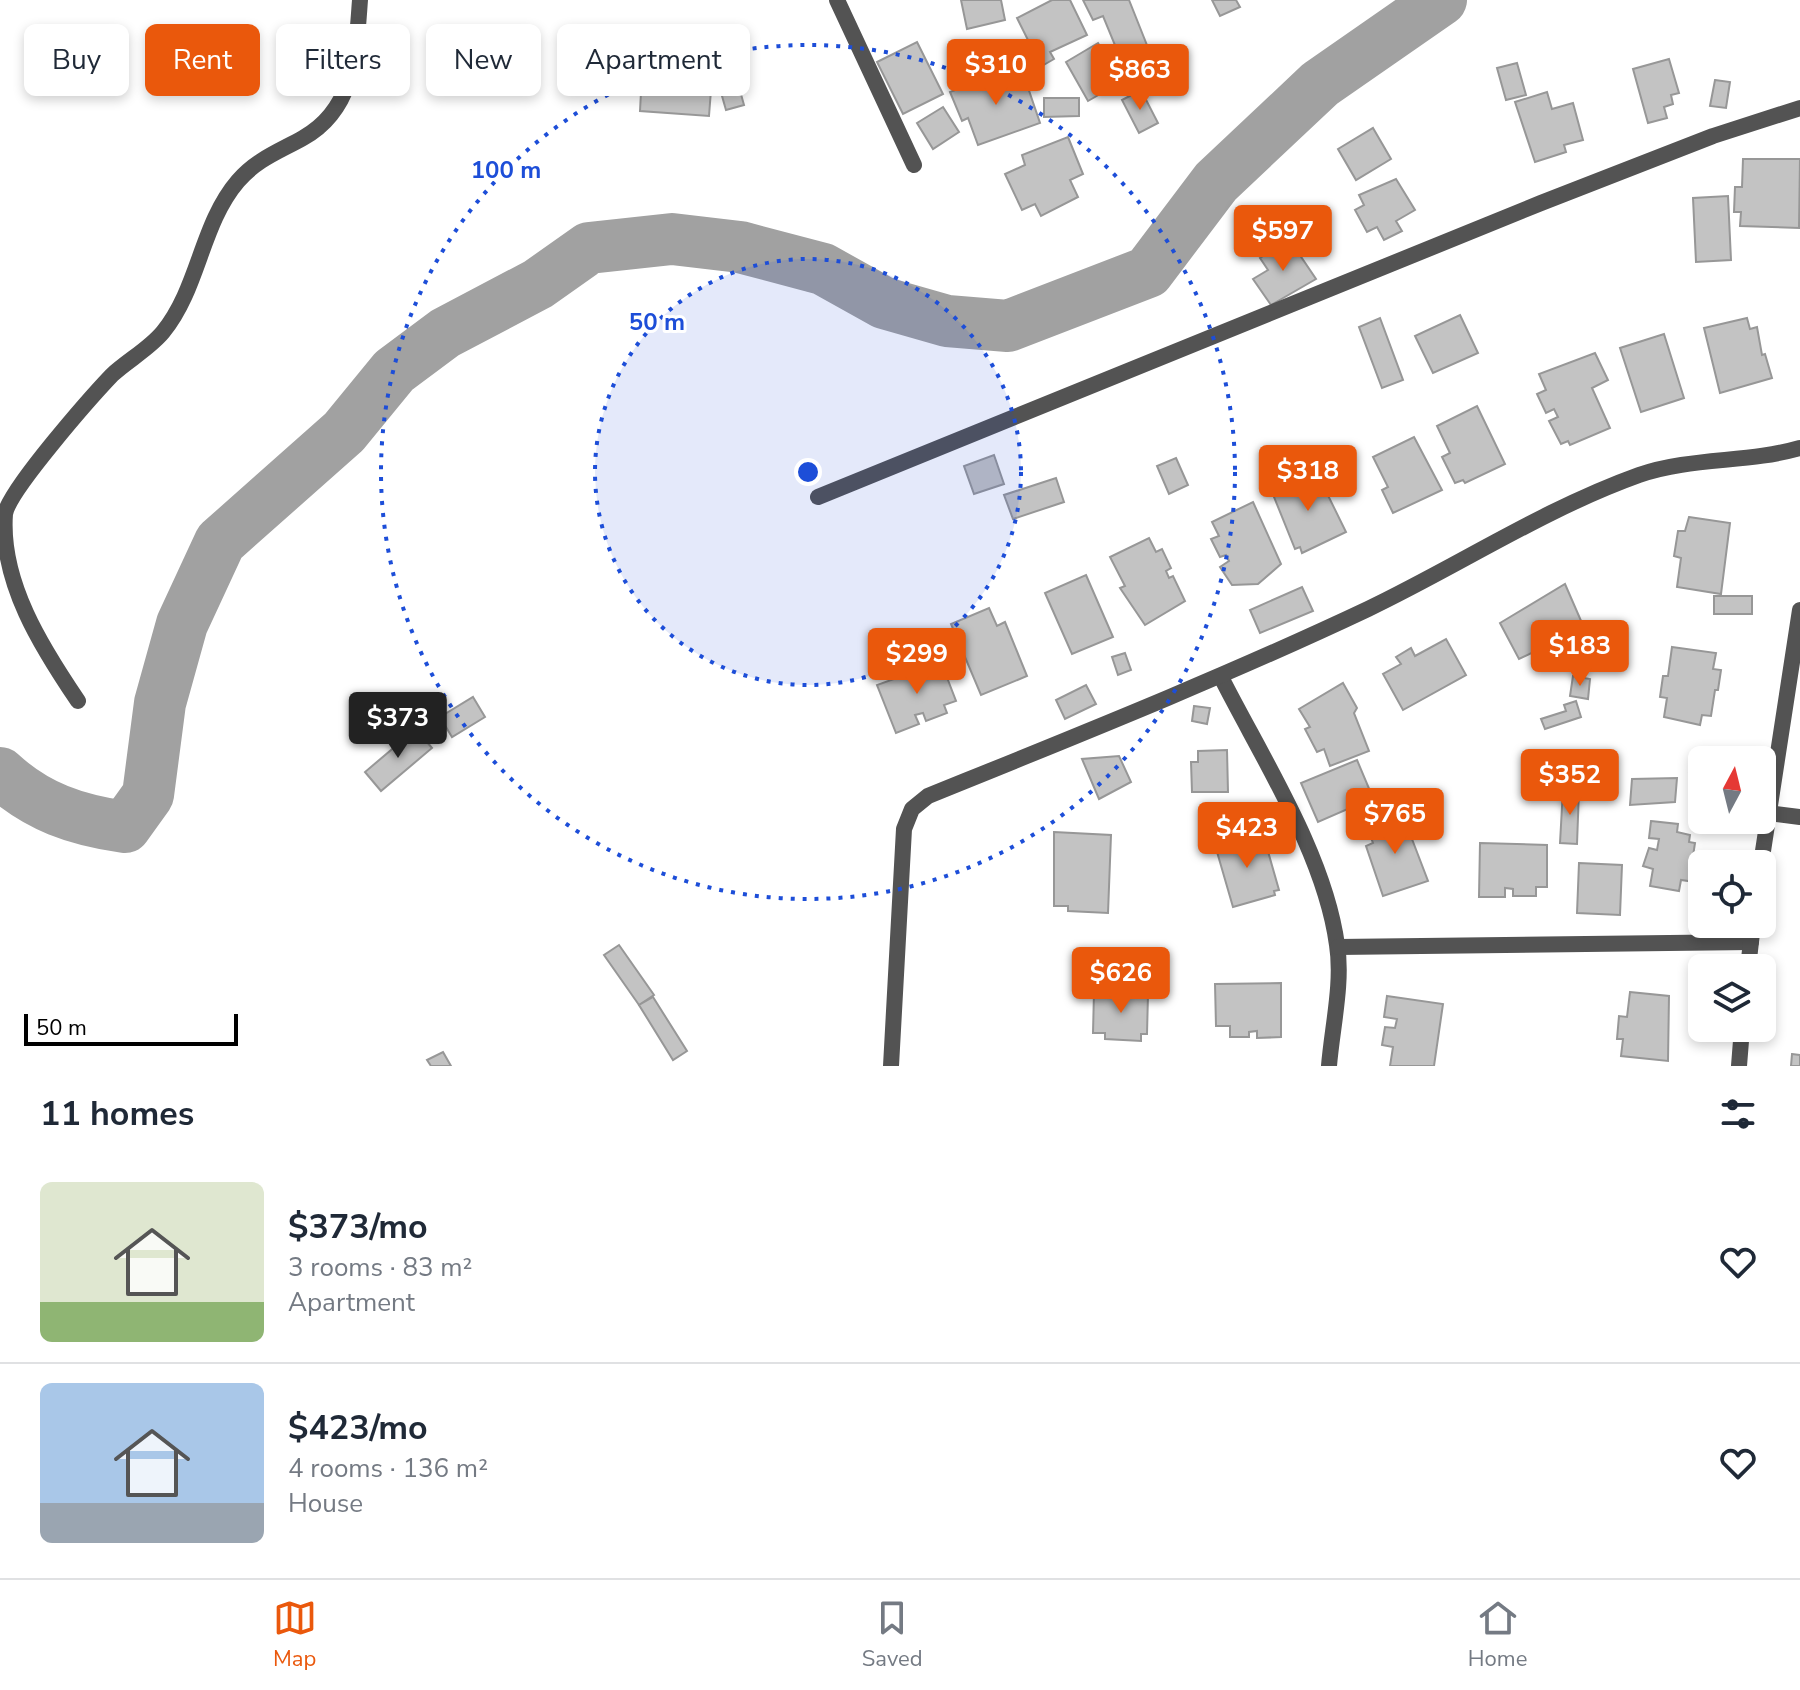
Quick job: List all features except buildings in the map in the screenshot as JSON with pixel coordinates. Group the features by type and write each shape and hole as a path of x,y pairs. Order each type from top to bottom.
{"street":[{"path":"78,701 40,645 14,593 5,555 5,511 30,473 82,409 114,374 161,334 184,301 209,234 237,182 266,155 305,137 332,117 348,88 360,0"},
{"path":"837,0 914,165"},
{"path":"818,497 1541,203 1753,121 1800,108"},
{"path":"891,1066 904,829 912,809 928,796 1221,677 1371,607 1562,509 1640,475 1707,460 1796,454"},
{"path":"1776,762 1800,610"},
{"path":"1221,677 1300,833 1328,902 1338,947 1329,1066"},
{"path":"1776,814 1800,817"},
{"path":"1750,954 1751,938"},
{"path":"1338,947 1751,942"},
{"path":"1739,1066 1741,1042"}],"waterway":[{"path":"0,773 28,795 58,810 125,827 148,795 160,703 182,624 220,542 344,432 394,371 445,333 538,284 589,248 672,239 740,247 823,269 884,303 947,321 1008,326 1148,272 1216,182 1320,84 1441,0"}]}
